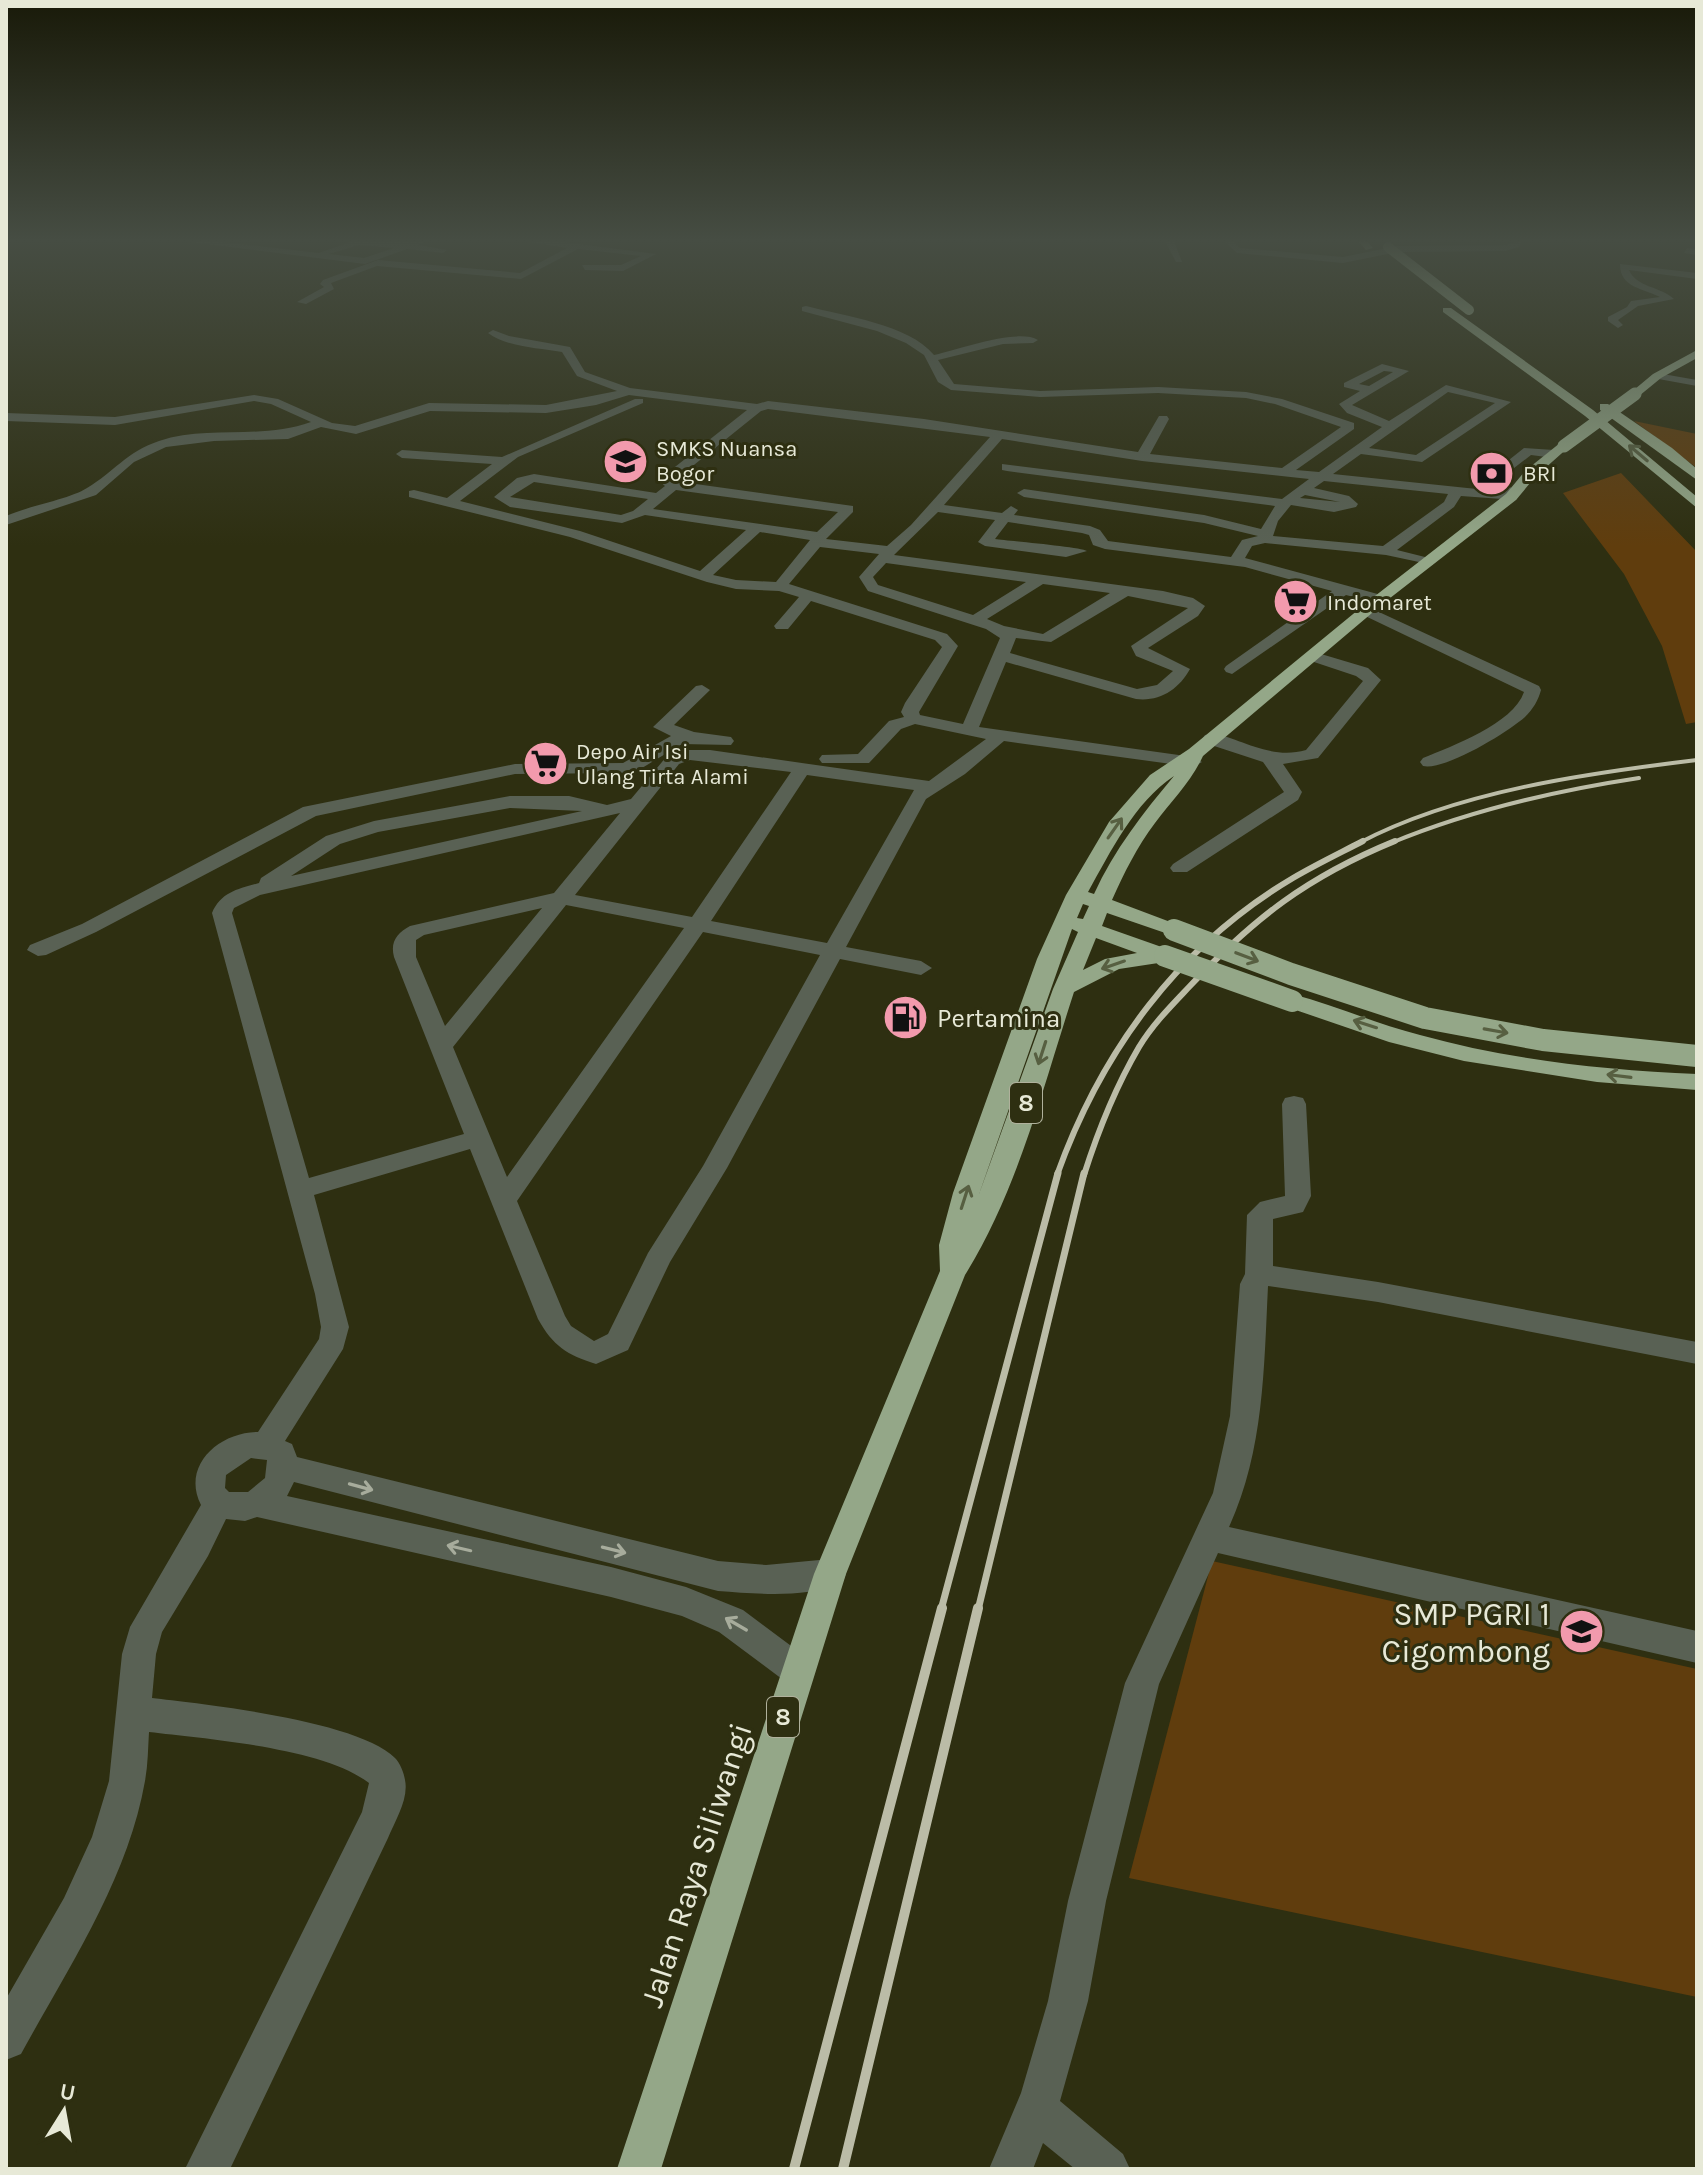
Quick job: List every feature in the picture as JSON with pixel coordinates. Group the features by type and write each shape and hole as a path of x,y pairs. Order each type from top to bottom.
{"highway":[{"path":"1492,342 1589,413 1697,504"},
{"path":"1515,342 1519,345"},
{"path":"1595,442 1656,395 1697,353"},
{"name":"Jalan Raya Siliwangi","path":"639,2169 830,1574 952,1273 966,1251 1001,1175 1066,987 1077,924 1076,895 1104,844 1128,809 1157,779 1190,758 1373,605 1516,493 1657,376"},
{"path":"1590,396 1668,451 1697,476"},
{"name":"Jalan Raya Siliwangi","path":"952,1273 952,1245 966,1193 1029,1012 1077,924 1100,903 1115,870 1190,758"},
{"path":"1115,870 1142,918"},
{"path":"1076,895 1291,974 1425,1018 1543,1040 1697,1056"},
{"path":"1077,924 1430,1045 1545,1067 1697,1082"},
{"path":"1066,987 1113,964 1165,956"}],"street":[{"path":"527,342 566,349 581,374 649,395 757,408 768,405 999,434 1142,457 1457,490 1516,493"},
{"path":"909,342 934,358 943,382 951,387 1031,394 1158,390 1246,395 1278,401 1350,426 1285,472"},
{"path":"934,358 997,342"},
{"path":"1372,390 1348,385 1376,365 1403,371 1400,378 1345,406 1391,425"},
{"path":"1657,376 1676,373 1697,383"},
{"path":"1235,562 1247,543 1266,536 1274,515 1286,502 1360,450 1439,387 1505,402 1418,459 1360,450"},
{"path":"6,417 121,421 254,398 274,401 320,423 356,430 429,407 546,409 596,401 628,391"},
{"path":"449,503 503,461 649,395"},
{"path":"757,408 666,481 673,486 848,509 818,539 780,586"},
{"path":"1142,457 1163,419"},
{"path":"6,521 36,508 91,492 130,459 154,447 202,438 288,435 320,423"},
{"path":"999,434 868,573 868,585 927,593 975,620 1004,631 1045,639 1125,591"},
{"path":"1070,475 1095,449"},
{"path":"1516,493 1487,483 1528,451 1561,455"},
{"path":"402,454 503,461"},
{"path":"1007,467 1334,508 1351,504 1344,499 1302,490"},
{"path":"659,497 534,478 522,481 501,497 510,503 608,519 628,518 642,511 673,486"},
{"path":"1080,551 1052,552 985,542 1028,490 1214,520 1266,536 1386,551 1428,562"},
{"path":"1386,551 1449,504 1457,490"},
{"path":"414,494 595,540 747,587 780,586 941,637 950,646 946,657 914,702 910,712 914,719"},
{"path":"933,507 1090,530 1095,533 1098,542 1112,546 1235,562 1344,589 1533,690 1532,702 1522,713 1429,762"},
{"path":"642,511 757,528 961,568 1183,599 1197,606 1193,613 1139,646 1142,653 1182,669 1178,676 1154,694 1136,694 1003,656"},
{"path":"704,575 757,528"},
{"path":"927,593 961,568"},
{"path":"975,620 1041,579"},
{"path":"1232,669 1344,589"},
{"path":"782,626 809,594"},
{"path":"969,731 1009,641 1004,631"},
{"path":"1211,739 1269,758 1299,758 1312,754 1372,684 1372,677 1311,656"},
{"path":"702,690 662,727 693,743 802,769 930,787"},
{"path":"38,950 89,928 310,811 515,769 604,770 634,767 665,745 693,743 857,761 868,756 895,725 914,719 969,731 1190,758"},
{"path":"921,968 833,949 560,898 417,930 406,937 403,950 543,1298 561,1334 587,1352 596,1353 618,1342 658,1260 714,1168 833,949 918,796 959,770 1001,735"},
{"path":"441,1046 668,763 681,756 693,743"},
{"path":"1180,868 1291,796 1293,792 1269,758"},
{"path":"505,1199 698,924 802,769"},
{"path":"257,890 333,840 374,827 510,802 569,802 607,811"},
{"path":"6,2039 78,1912 110,1841 127,1781 135,1674 147,1627 197,1546 238,1504 272,1494 283,1481 276,1456 325,1356 335,1327 332,1304 222,913 226,903 234,897 257,890 636,804"},
{"path":"1011,2169 1035,2108 1068,2001 1087,1901 1142,1683 1229,1493 1240,1448 1253,1336 1254,1284 1259,1274 1260,1215 1269,1209 1294,1205 1298,1196 1294,1104"},
{"path":"299,1190 479,1138"},
{"path":"1259,1274 1378,1292 1697,1353"},
{"path":"798,1671 731,1621 686,1602 494,1556 238,1504 210,1492 209,1478 217,1464 231,1452 249,1445 276,1456 512,1524 718,1576 766,1580 830,1574"},
{"path":"494,1556 512,1524"},
{"path":"1207,1536 1697,1647"},
{"path":"134,1713 215,1723 305,1741 370,1760 385,1773 387,1784 386,1799 375,1825 207,2169"},
{"path":"1035,2108 1108,2169"}],"shaded area":[{"path":"1634,421 1697,434 1697,468"},
{"path":"1621,473 1697,552 1697,722 1686,724 1662,646 1624,574 1563,493"},
{"path":"1212,1561 1697,1669 1697,1997 1129,1878"}],"railway":[{"path":"1361,842 1397,825 1481,797 1568,778 1697,760"},
{"path":"1391,843 1513,803 1639,778"},
{"path":"1084,1175 1130,1062 1150,1031 1176,1001 1236,940 1283,902 1335,869 1395,841"},
{"path":"1057,1175 1096,1086 1148,1006 1179,969 1252,905 1293,878 1361,842"},
{"path":"941,1610 1058,1173"},
{"path":"978,1610 1084,1173"},
{"path":"794,2169 942,1608"},
{"path":"843,2169 978,1608"}],"place":[{"name":"SMKS Nuansa Bogor","path":"625,461"},
{"name":"BRI","path":"1492,473"},
{"name":"Indomaret","path":"1296,602"},
{"name":"Depo Air Isi Ulang Tirta Alami","path":"545,764"},
{"name":"Pertamina","path":"906,1018"},
{"name":"SMP PGRI 1 Cigombong","path":"1581,1632"}]}
